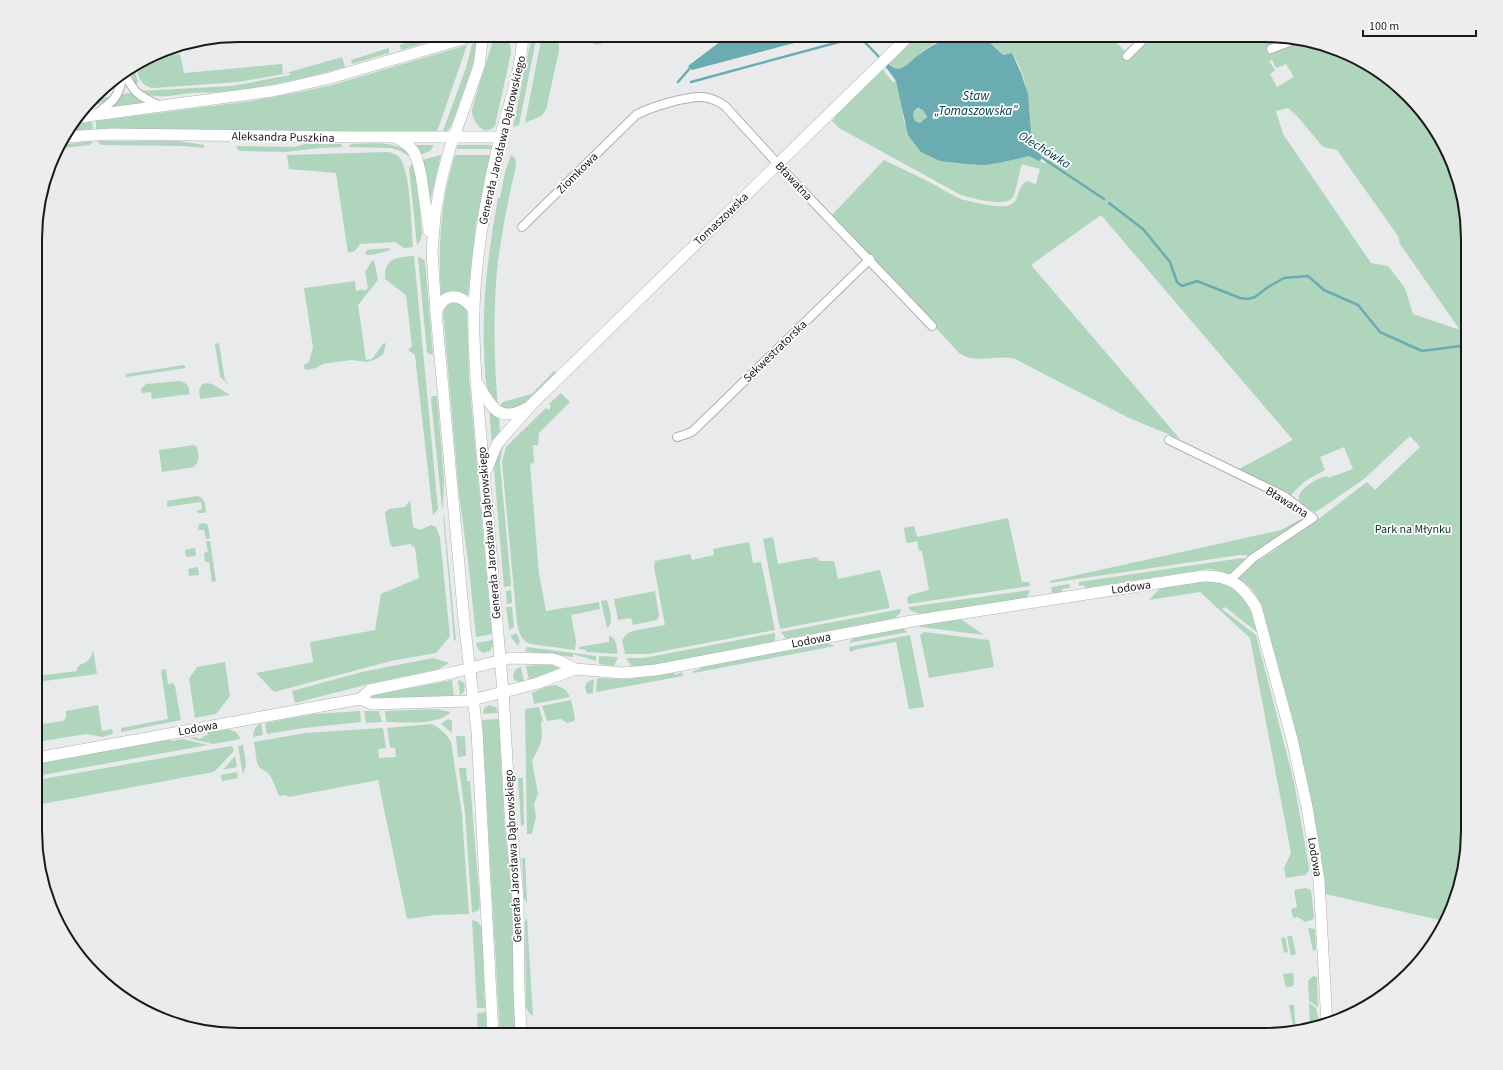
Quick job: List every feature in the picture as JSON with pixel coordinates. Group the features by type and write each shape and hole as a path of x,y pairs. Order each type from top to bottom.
{"main road":[{"path":"85,117 265,92 323,80 452,42"},
{"path":"432,252 437,199 444,169 479,66 482,42"},
{"name":"Generała Jarosława Dąbrowskiego","path":"521,1028 518,899 510,812 501,660 476,381 474,310 476,274 483,225 501,138 511,104 522,42"},
{"name":"Tomaszowska","path":"476,381 489,404 499,412 507,414 516,413 528,408 903,42"},
{"name":"Aleksandra Puszkina","path":"70,138 111,134 501,138"},
{"path":"396,138 409,146 417,158 432,252 436,312 464,620 474,700 493,1028"},
{"path":"436,312 441,303 445,300 456,297 464,299 474,310"},
{"name":"Tomaszowska","path":"484,475 497,444 533,403"},
{"name":"Lodowa","path":"360,699 372,704 459,702 474,700 538,683 575,670 623,672 656,670 912,621 1048,599 1203,576 1214,576 1230,580 1240,586 1248,594 1256,607 1300,773 1319,880 1327,1018"},
{"name":"Lodowa","path":"42,757 360,699 370,690 438,676 501,660 516,658 554,659 575,670"}],"street":[{"path":"1127,56 1141,42"},
{"path":"1271,49 1287,44"},
{"path":"126,78 133,90 161,107"},
{"path":"93,116 116,98 122,81"},
{"name":"Bławatna","path":"632,118 645,110 696,97 710,98 718,101 725,106 810,199 870,259 932,326"},
{"name":"Ziomkowa","path":"522,227 632,118"},
{"name":"Sekwestratorska","path":"677,437 687,434 693,430 870,259"},
{"name":"Bławatna","path":"1169,440 1284,496 1313,518 1253,558 1230,580"}],"green space":[{"path":"409,42 427,42 402,50 399,45"},
{"path":"492,42 508,42 511,53 495,126 487,130 483,129 476,123 472,109"},
{"path":"531,42 536,42 519,125 513,127"},
{"path":"541,42 558,42 559,51 546,110 541,116 525,123"},
{"path":"593,42 604,42 599,44 593,44"},
{"path":"911,42 939,42 925,49 908,64 897,69 888,63 892,61"},
{"name":"Park na Młynku","path":"989,42 1116,42 1129,55 1143,42 1277,42 1315,49 1327,52 1351,62 1373,75 1394,91 1420,119 1441,152 1451,176 1461,226 1461,844 1451,894 1440,920 1325,894 1312,806 1294,724 1262,608 1252,590 1241,580 1236,578 1255,560 1257,562 1304,530 1367,482 1375,490 1420,447 1410,436 1364,479 1316,512 1307,508 1300,502 1299,497 1301,492 1310,483 1322,477 1327,476 1328,478 1353,469 1344,447 1320,457 1325,470 1305,481 1289,497 1237,470 1293,440 1101,215 1031,265 1180,439 1129,418 1015,359 980,359 959,353 832,215 884,160 954,196 986,205 1010,205 1016,200 1023,184 1027,181 1036,184 1040,169 1022,164 1013,197 1009,200 996,202 961,195 839,128 832,121 882,69 893,82 896,81 902,105 904,123 1019,158 1029,156 1045,163 1049,158 1035,146 1032,141 1028,96 1022,73 1012,53 1003,55","holes":["1272,60 1276,68 1286,64 1294,77 1277,87 1270,74 1275,70 1269,61","1288,108 1298,117 1323,147 1337,150 1398,236 1400,244 1460,330 1413,314 1405,288 1388,266 1371,263 1283,134 1276,111"]},
{"path":"476,43 474,60 451,126 447,131 443,131 466,68 472,44"},
{"path":"467,45 437,132 96,129 96,121 251,101 332,85"},
{"path":"389,48 389,53 352,64 351,60"},
{"path":"180,54 184,73 282,64 283,74 238,82 154,88 143,84 137,70 152,62 170,55"},
{"path":"342,57 345,67 283,82 237,90 166,96 153,96 139,91 232,86 290,75 290,73 283,74"},
{"path":"135,72 138,82 136,87 131,74"},
{"path":"131,93 146,103 111,107 122,94"},
{"path":"112,96 105,102 95,105 102,98"},
{"path":"919,109 924,111 926,116 924,121 919,123 914,121 912,116 914,111"},
{"path":"92,122 93,129 75,131 80,123"},
{"path":"93,141 90,145 64,148 66,144"},
{"path":"97,141 179,141 204,145 204,148 185,146 101,145"},
{"path":"375,143 392,145 406,151 411,157 391,148 349,147 351,144"},
{"path":"305,144 341,144 343,147 286,152 241,151 238,150 236,146 295,147"},
{"path":"414,145 434,145 430,151 420,155"},
{"path":"458,145 492,145 491,149 457,149"},
{"path":"388,152 399,157 407,178 413,247 404,248 395,242 360,244 355,251 348,253 336,173 289,169 287,155"},
{"path":"441,155 431,198 430,199 422,160"},
{"path":"455,155 490,155 476,224 468,296 461,292 454,291 448,292 441,296 441,225 446,190"},
{"path":"511,155 515,158 516,166 497,270 495,304 494,339 498,407 489,395 486,384 484,311 489,254 498,198 500,198 505,172"},
{"path":"413,163 417,179 422,234 417,245 409,168"},
{"path":"389,248 391,250 376,254 367,255 365,253 367,250"},
{"path":"414,256 438,509 433,515 415,355 408,350 412,346 406,295 385,279 385,272 389,263 397,258"},
{"path":"418,257 425,261 433,355 427,353"},
{"path":"374,260 378,280 358,305 366,360 372,359 383,344 386,343 383,355 366,362 352,360 323,364 316,368 305,370 304,365 309,362 313,347 304,288 355,281 356,291 363,289 364,291 368,288 365,272"},
{"path":"455,302 460,303 467,311 469,378 492,634 476,637 459,494 443,312 447,305"},
{"path":"219,343 225,380 228,384 220,377 215,344"},
{"path":"184,365 186,368 126,377 126,374"},
{"path":"554,371 557,374 523,404 516,408 502,409 501,403 503,402 532,394"},
{"path":"180,381 188,386 190,394 152,399 151,392 142,393 141,389 146,384"},
{"path":"208,383 230,395 200,399 199,390 202,384"},
{"path":"561,393 570,402 539,433 538,445 533,445 534,463 530,464 539,574 546,611 599,602 600,609 571,615 576,641 575,650 531,644 523,639 520,633 517,623 502,462 506,447 546,408 549,410 551,406 549,404"},
{"path":"433,396 437,396 444,480 442,508 431,399"},
{"path":"489,409 499,416 500,433 492,445"},
{"path":"505,442 500,463 511,586 504,587 494,470 497,452"},
{"path":"194,445 197,447 199,455 194,467 162,472 159,450"},
{"path":"197,496 202,498 204,501 206,511 204,513 198,513 196,511 202,509 201,502 167,507 167,501"},
{"path":"410,500 413,527 420,530 431,525 436,527 440,538 450,636 436,653 391,661 274,692 256,673 313,662 310,642 375,630 381,594 419,578 415,548 410,544 393,547 390,544 385,513 389,509 405,507"},
{"path":"444,515 456,641 454,640"},
{"path":"1008,518 1022,582 1029,582 1030,586 908,604 907,598 910,595 929,590 922,551 919,551 917,541 906,542 904,528 914,526 917,537"},
{"path":"1301,519 1299,524 1252,556 1240,555 1050,583 1050,581 1281,530"},
{"path":"205,523 208,525 210,538 206,539 204,530 198,530 199,524"},
{"path":"773,537 778,564 816,557 820,561 834,561 838,579 880,570 889,608 780,629 763,539"},
{"path":"206,541 210,541 216,581 212,582 209,562 205,562 204,553 208,552"},
{"path":"749,542 753,563 761,562 775,630 648,654 625,654 622,640 627,634 632,631 665,625 654,567 655,561 690,554 692,560 714,555 713,549"},
{"path":"195,548 196,556 186,557 185,550"},
{"path":"1242,558 1249,560 1233,573 1227,574 1212,569 1085,588 1084,585 1079,586 1079,582"},
{"path":"198,567 199,575 189,576 188,569"},
{"path":"1203,580 1217,581 1235,589 1246,602 1253,617 1258,633 1225,607 1222,609 1256,635 1294,782 1309,868 1309,871 1305,875 1286,878 1284,868 1291,853 1250,638 1200,592 1149,600 1162,586"},
{"path":"1069,584 1070,588 1062,589 1062,592 1052,594 1051,587"},
{"path":"511,590 512,603 507,604 506,591"},
{"path":"1030,590 1027,598 920,614 911,611 908,607"},
{"path":"655,591 659,615 657,620 633,625 631,618 618,620 614,599"},
{"path":"607,600 611,623 607,628 601,601"},
{"path":"506,607 512,607 514,627 509,630"},
{"path":"901,609 900,613 895,618 786,639 781,632"},
{"path":"959,618 984,635 920,627 922,624"},
{"path":"903,629 908,632 849,643 854,637"},
{"path":"924,632 989,640 994,667 929,678 920,635"},
{"path":"775,633 775,640 772,642 647,666 632,667 626,658 644,658"},
{"path":"517,634 520,641 518,646 510,636"},
{"path":"910,635 924,707 909,709 896,642 858,649 850,652 849,647"},
{"path":"609,636 615,640 618,654 586,652 586,650 579,649 579,647 609,642"},
{"path":"493,640 493,646 490,651 483,653 478,649 476,643"},
{"path":"827,643 835,646 694,673 693,671 700,669 700,667"},
{"path":"527,647 596,656 596,661 573,654 573,657 525,651"},
{"path":"93,649 97,674 42,681 42,675 77,671 78,667 87,662"},
{"path":"599,656 618,657 614,666 599,664"},
{"path":"433,658 449,663 439,669 369,684 295,703 292,691 362,672"},
{"path":"225,662 230,696 216,714 195,718 189,679 197,667"},
{"path":"551,665 560,668 529,680 526,666"},
{"path":"521,667 524,682 514,680 513,675 516,669"},
{"path":"166,669 168,684 173,683 175,686 181,720 121,732 121,728 168,719 161,670"},
{"path":"682,672 683,676 596,692 597,678 629,679 674,673 675,675"},
{"path":"594,679 593,693 587,694 585,687 587,682"},
{"path":"452,680 454,696 370,698 371,695"},
{"path":"458,680 463,682 465,686 464,692 460,695"},
{"path":"556,685 566,690 570,697 534,704 532,693 545,687"},
{"path":"571,700 575,718 574,721 567,723 561,719 547,721 542,706"},
{"path":"98,705 102,731 112,729 113,734 102,737 86,734 42,741 42,724 63,721 66,718 66,711"},
{"path":"489,705 496,707 498,713 483,714 484,708"},
{"path":"539,707 543,721 541,722 542,734 539,746 532,761 538,794 534,804 536,817 532,834 527,834 525,709"},
{"path":"437,709 451,712 438,719 429,721 411,723 386,722 385,711"},
{"path":"360,711 361,722 304,728 267,734 265,723 314,714"},
{"path":"364,711 379,711 382,722 366,723"},
{"path":"448,719 452,721 452,733 441,724"},
{"path":"499,719 504,817 512,899 515,1028 500,1028 482,720"},
{"path":"261,723 263,735 253,737 253,732"},
{"path":"431,724 442,731 451,742 462,814 469,914 435,915 407,919 378,780 289,797 286,795 279,796 268,773 260,768 257,763 254,742 305,733 383,728 386,748 378,749 379,758 396,757 395,748 390,747 387,728"},
{"path":"228,729 236,732 241,739 213,744 188,738 203,738 203,736 208,735 207,732"},
{"path":"456,736 465,736 466,756 458,757"},
{"path":"171,739 171,741 183,739 208,745 42,775 42,763"},
{"path":"243,745 246,765 243,775 238,746"},
{"path":"231,746 234,751 213,772 42,804 42,779"},
{"path":"235,756 237,767 223,770"},
{"path":"459,768 466,768 467,781 470,781 480,905 479,910 472,913 465,813"},
{"path":"237,772 238,778 222,781 221,775"},
{"path":"518,778 523,778 524,825 521,826"},
{"path":"522,858 525,858 527,903 524,898"},
{"path":"1306,888 1311,890 1314,917 1312,920 1305,922 1298,917 1293,918 1291,909 1297,907 1294,890"},
{"path":"527,918 533,1016 529,1013 526,1007 525,921"},
{"path":"472,920 478,922 482,928 485,1008 477,1008"},
{"path":"1308,928 1315,929 1316,950 1313,951"},
{"path":"1287,936 1292,936 1296,954 1291,956"},
{"path":"1285,937 1288,952 1284,953 1281,938"},
{"path":"1293,973 1294,984 1291,987 1286,987 1283,974"},
{"path":"1313,976 1317,977 1318,1007 1309,1001 1308,981"},
{"path":"1309,1003 1316,1008 1319,1020 1310,1022"},
{"path":"1289,1005 1294,1005 1296,1025 1293,1026"},
{"path":"486,1012 487,1028 478,1028 477,1013"}],"water":[{"path":"720,42 798,42 692,70 688,66"},
{"name":"Staw „Tomaszowska”","path":"940,42 988,42 1003,55 1012,53 1028,94 1032,141 1044,154 1040,156 1041,160 1039,161 1029,156 985,165 967,164 940,161 921,152 908,135 896,81 885,66 888,63 892,67 899,69","holes":["918,108 923,110 927,117 920,123 915,121 913,116 914,111"]}],"waterway":[{"path":"691,82 839,42"},
{"name":"Olechówka","path":"865,42 881,59"},
{"path":"678,82 690,68"},
{"name":"Olechówka","path":"1038,155 1104,199"},
{"name":"Olechówka","path":"1109,203 1143,229 1170,262 1177,282 1182,286 1197,281 1240,298 1248,299 1255,297 1268,287 1284,278 1308,276 1324,290 1358,305 1380,332 1422,351 1461,346"}]}
